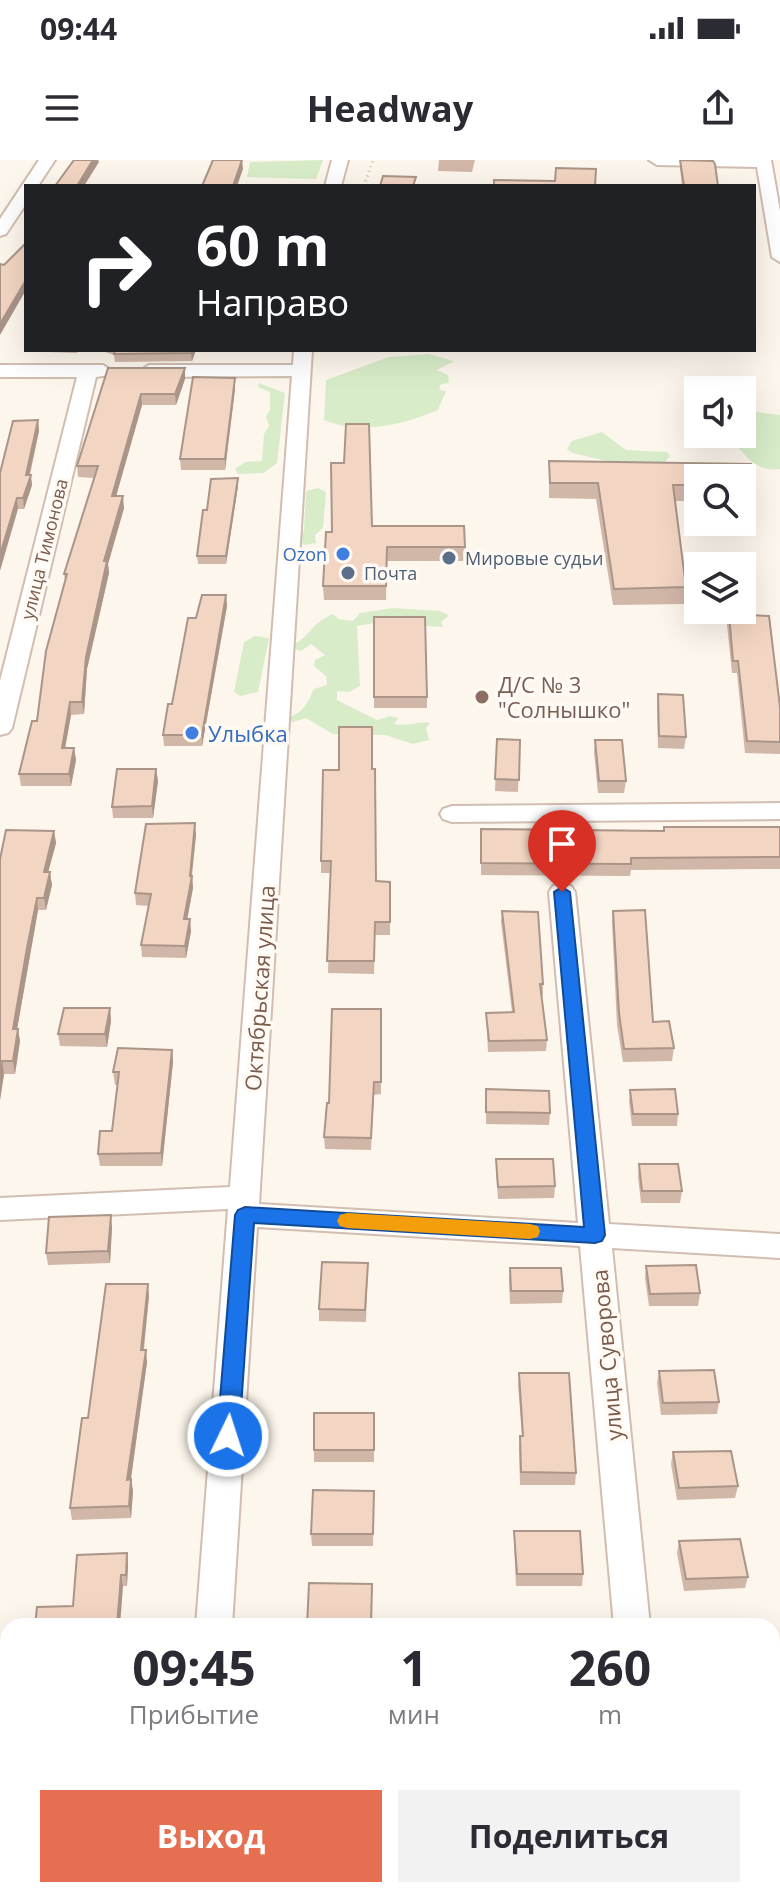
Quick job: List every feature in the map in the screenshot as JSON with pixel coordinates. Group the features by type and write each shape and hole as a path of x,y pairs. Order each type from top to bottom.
{"street":[{"path":"31,184 47,160"},
{"path":"334,184 340,160"},
{"path":"657,160 764,162 780,257"},
{"path":"0,231 24,195"},
{"path":"0,371 126,371 302,360"},
{"name":"Октябрьская улица","path":"215,1618 302,360"},
{"name":"улица Тимонова","path":"0,728 88,371"},
{"path":"452,814 780,811"},
{"name":"улица Суворова","path":"562,892 631,1618"},
{"path":"0,1209 245,1206 595,1235 780,1246"}],"path":[{"path":"365,184 373,160"}],"green space":[{"path":"323,160 316,179 247,177 250,162"},
{"path":"428,354 454,361 437,370 448,375 449,383 441,384 439,390 446,391 438,410 382,426 352,427 324,420 326,380 389,357"},
{"path":"259,383 285,393 277,463 264,473 238,474 235,469 245,462 262,461 264,434 269,426 266,416 270,410 270,392 258,387"},
{"path":"756,412 780,415 780,469 762,467 739,448 756,448"},
{"path":"602,432 626,450 667,452 670,456 664,463 611,462 572,453 567,449 572,441"},
{"path":"318,488 326,492 323,528 315,535 316,543 305,545 297,541 297,534 304,531 306,491"},
{"path":"393,608 440,611 449,615 441,622 443,627 374,623 357,626 360,686 349,692 337,691 337,700 377,720 390,716 398,718 394,724 430,723 426,728 429,740 413,744 385,735 333,734 306,718 289,723 288,717 301,710 314,689 327,685 326,676 314,666 315,660 325,655 311,644 301,651 292,645 333,614 338,619 353,621 360,613"},
{"path":"255,636 269,638 258,692 240,696 234,692 244,642"}],"building":[{"path":"74,160 93,160 78,184 56,184"},
{"path":"213,160 242,160 234,184 203,184"},
{"path":"680,160 713,161 718,184 684,184"},
{"path":"556,168 596,169 595,184 494,184 494,180 555,181"},
{"path":"383,176 416,177 414,184 381,184"},
{"path":"24,245 24,283 0,324 0,264 4,265"},
{"path":"114,352 191,352 191,353"},
{"path":"108,368 185,368 175,394 141,394 112,496 123,496 104,561 107,561 86,657 82,702 70,702 62,748 74,748 69,774 19,774 32,721 37,721 46,651 67,574 64,574 98,466 77,466"},
{"path":"193,377 235,378 225,459 180,459"},
{"path":"38,420 26,475 31,475 23,498 17,498 0,555 0,473 13,421"},
{"path":"346,424 369,424 372,526 464,526 465,547 387,547 386,586 323,586 326,532 332,532 331,463 344,463"},
{"path":"549,461 751,464 684,464 684,485 673,485 684,587 614,589 598,483 550,483"},
{"path":"238,478 226,556 197,556 211,479"},
{"path":"202,595 226,595 202,735 163,735 188,618 196,618"},
{"path":"756,615 769,616 780,707 780,742 747,741 738,661 733,661 730,624 756,624"},
{"path":"374,617 425,617 427,697 374,697"},
{"path":"658,694 683,695 686,737 659,736"},
{"path":"339,727 372,727 376,881 390,882 390,922 375,922 374,961 327,961 331,861 321,861 323,770 339,770"},
{"path":"497,739 520,740 519,780 495,779"},
{"path":"595,740 622,740 626,781 599,781"},
{"path":"117,769 156,769 152,806 112,807"},
{"path":"195,823 192,876 184,919 190,919 185,946 141,945 151,894 135,893 146,824"},
{"path":"664,827 780,827 780,857 631,858 631,864 481,863 481,829 664,831"},
{"path":"6,830 54,831 44,872 50,872 44,898 37,898 27,948 13,1029 18,1029 13,1061 2,1061 0,1074 0,859"},
{"path":"645,910 653,1022 669,1021 674,1048 624,1049 613,911"},
{"path":"502,911 538,912 543,984 540,984 547,1040 489,1041 486,1013 514,1012"},
{"path":"64,1008 110,1008 105,1034 58,1034"},
{"path":"332,1009 381,1009 381,1082 374,1082 371,1138 324,1137 329,1103"},
{"path":"118,1048 172,1050 161,1153 98,1154 100,1131 112,1131 119,1072 113,1072"},
{"path":"486,1089 549,1091 550,1113 486,1112"},
{"path":"675,1089 678,1114 633,1114 630,1090"},
{"path":"496,1159 553,1159 555,1186 498,1187"},
{"path":"639,1164 678,1164 682,1191 642,1191"},
{"path":"111,1215 108,1251 46,1253 49,1217"},
{"path":"322,1262 368,1263 365,1310 319,1309"},
{"path":"696,1265 700,1293 650,1294 646,1266"},
{"path":"510,1268 561,1268 563,1291 511,1291"},
{"path":"106,1284 148,1284 141,1350 146,1350 127,1480 131,1479 129,1506 70,1508 82,1418 88,1418"},
{"path":"714,1370 719,1402 663,1403 659,1371"},
{"path":"519,1373 569,1373 576,1473 521,1472 520,1436 523,1436"},
{"path":"314,1413 374,1413 374,1450 314,1450"},
{"path":"731,1451 738,1486 679,1488 673,1452"},
{"path":"313,1490 374,1491 373,1534 311,1534"},
{"path":"514,1531 580,1531 583,1574 517,1574"},
{"path":"740,1539 748,1577 686,1579 679,1541"},
{"path":"127,1553 126,1575 121,1575 118,1618 36,1618 37,1607 73,1606 77,1555"},
{"path":"309,1583 372,1584 371,1618 307,1618"}],"slow traffic":[{"path":"347,1221 530,1231"}],"place":[{"name":"Ozon","path":"343,554"},
{"name":"Мировые судьи","path":"449,558"},
{"name":"Почта","path":"348,573"},
{"name":"Д/С № 3 \"Солнышко\"","path":"482,697"},
{"name":"Улыбка","path":"192,733"}],"route":[{"path":"228,1436 245,1215 595,1235 562,892"}]}
